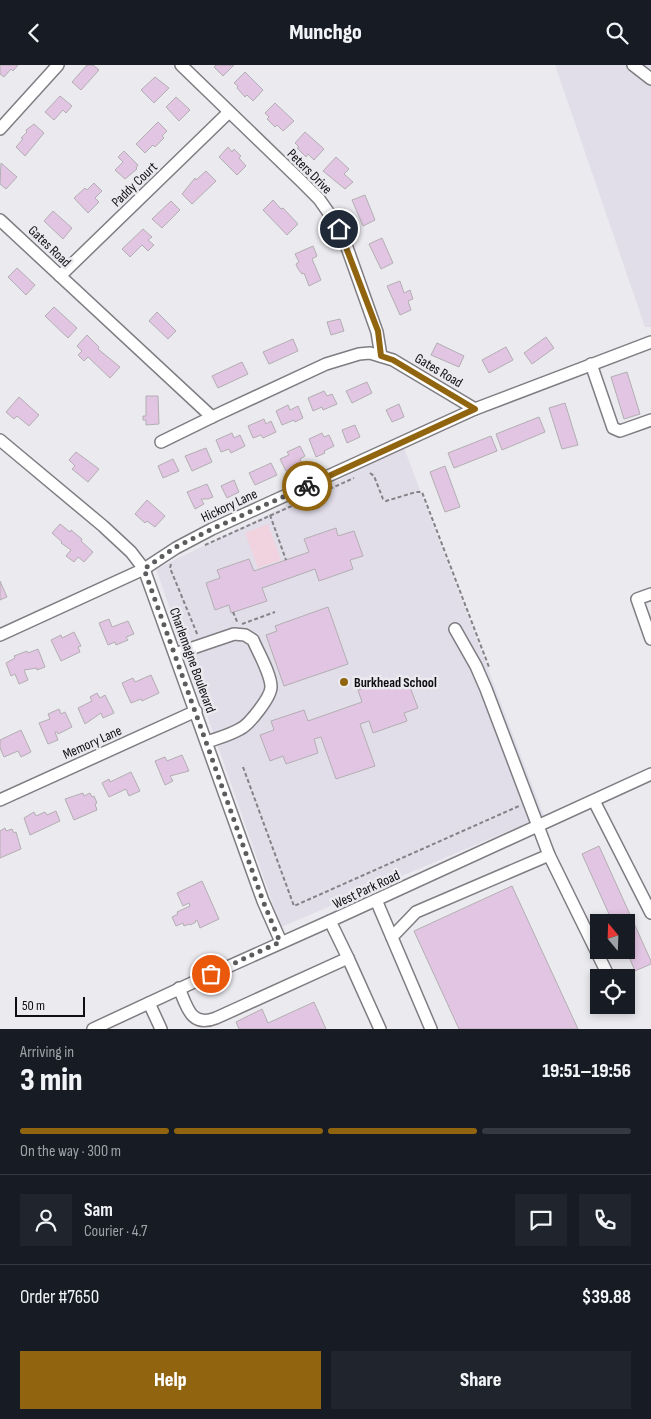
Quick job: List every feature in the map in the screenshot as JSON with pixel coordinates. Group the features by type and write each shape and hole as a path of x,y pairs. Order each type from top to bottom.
{"street":[{"path":"0,129 58,65"},
{"name":"Peters Drive","path":"181,65 319,199 333,219 344,239 378,331 381,356"},
{"path":"633,65 651,79"},
{"name":"Paddy Court","path":"60,277 229,113"},
{"name":"Gates Road","path":"0,219 212,417"},
{"path":"475,409 651,343"},
{"name":"Gates Road","path":"161,442 348,356 370,353 393,360 475,409"},
{"path":"591,364 613,428 620,431 651,419"},
{"name":"Hickory Lane","path":"0,635 144,569 176,547 212,529 475,409"},
{"name":"Charlemagne Boulevard","path":"0,441 103,526 131,552 144,569 263,901 280,942"},
{"path":"651,594 637,599 651,639"},
{"path":"455,629 476,666 486,689 550,855 605,969"},
{"path":"176,654 234,634 245,635 253,640 269,679 271,688 268,696 241,729 207,742"},
{"name":"Memory Lane","path":"0,800 196,711"},
{"name":"West Park Road","path":"93,1029 280,942 539,827 651,774"},
{"path":"594,801 651,913"},
{"path":"392,937 416,912 550,855"},
{"path":"376,900 431,1029"},
{"path":"330,921 380,1029"},
{"path":"179,989 194,1018 208,1021 348,958"},
{"path":"149,1003 160,1029"}],"path":[{"path":"370,473 374,476 383,499 386,501 422,492 490,669"},
{"path":"203,546 354,477"},
{"path":"268,508 286,560"},
{"path":"176,559 170,565 170,568 199,639"},
{"path":"233,612 238,625"},
{"path":"243,767 294,907 523,803"}],"shaded area":[{"path":"555,65 651,65 651,327 645,327"},
{"name":"Burkhead School","path":"404,448 544,816 281,927 156,569"},
{"path":"268,524 281,560 258,568 245,533"}],"building":[{"path":"0,65 18,65 13,71 11,69 4,77 0,74"},
{"path":"87,65 93,65 99,70 81,90 72,82"},
{"path":"216,65 234,65 223,76 214,67"},
{"path":"245,72 263,90 253,101 247,95 245,97 234,83"},
{"path":"155,77 169,88 154,103 141,90"},
{"path":"60,96 72,106 66,113 63,110 54,120 45,112"},
{"path":"176,97 190,110 179,121 166,107"},
{"path":"275,103 294,121 283,131 277,125 275,127 267,119 269,117 265,113"},
{"path":"158,122 167,131 162,136 164,138 155,147 153,145 145,153 136,144"},
{"path":"34,124 44,133 25,156 16,147 23,139 21,138 27,132 26,130"},
{"path":"305,132 324,149 314,160 308,154 306,157 297,148 299,147 295,143"},
{"path":"228,147 232,152 234,149 241,156 239,158 246,166 237,175 219,157"},
{"path":"124,151 138,165 137,169 125,179 115,170 123,162 118,157"},
{"path":"336,157 349,169 344,174 353,182 345,189 323,171"},
{"path":"1,163 17,177 6,189 0,184"},
{"path":"206,171 216,181 192,204 182,194 195,178 196,180"},
{"path":"94,183 102,191 95,198 99,202 88,213 74,198"},
{"path":"365,195 375,220 363,226 352,200"},
{"path":"273,200 298,224 287,235 263,210"},
{"path":"171,201 180,210 162,228 152,219"},
{"path":"53,211 72,228 63,239 44,221"},
{"path":"143,229 152,237 148,240 154,245 148,251 142,245 130,257 122,249"},
{"path":"382,238 393,263 381,269 369,244"},
{"path":"313,246 317,256 312,259 321,280 309,286 304,273 302,274 298,269 296,264 299,262 295,254"},
{"path":"17,268 35,285 26,295 8,277"},
{"path":"400,281 404,293 410,290 413,299 408,301 411,310 400,315 387,286"},
{"path":"54,307 77,328 68,338 45,316"},
{"path":"157,312 176,331 168,339 149,321"},
{"path":"340,319 344,331 331,335 327,322"},
{"path":"87,335 99,347 98,349 120,367 110,378 88,357 84,361 78,355 82,351 77,346"},
{"path":"546,337 554,348 532,364 524,353"},
{"path":"293,339 298,351 269,364 263,352"},
{"path":"437,343 464,356 459,367 431,355"},
{"path":"506,347 513,360 489,373 482,360"},
{"path":"242,362 248,374 218,388 212,376"},
{"path":"627,372 640,414 624,419 611,377"},
{"path":"367,382 372,393 352,403 346,391"},
{"path":"324,391 327,396 332,394 337,404 323,410 322,407 313,411 308,398"},
{"path":"146,396 158,396 159,424 146,425 146,420 143,420 143,416 146,416"},
{"path":"19,397 39,415 29,426 17,416 14,419 6,412"},
{"path":"565,403 578,445 562,449 549,408"},
{"path":"399,404 404,417 392,422 386,410"},
{"path":"288,405 290,410 298,406 303,418 282,425 276,411"},
{"path":"539,417 545,432 502,450 496,434"},
{"path":"264,419 266,424 271,421 276,432 263,438 261,435 253,438 248,426"},
{"path":"355,425 360,437 347,443 342,430"},
{"path":"232,433 234,438 240,435 245,446 231,453 229,449 221,452 216,440"},
{"path":"322,433 324,437 329,435 334,446 316,457 309,439"},
{"path":"491,436 497,451 454,468 448,453"},
{"path":"300,446 305,456 300,459 302,464 286,471 280,459 289,455 287,452"},
{"path":"206,448 212,462 192,471 185,456"},
{"path":"76,452 99,469 88,482 72,469 75,466 69,460"},
{"path":"173,459 179,471 163,478 158,466"},
{"path":"271,463 277,475 255,485 249,473"},
{"path":"445,466 460,507 445,512 430,472"},
{"path":"234,480 239,492 227,498 221,486"},
{"path":"207,484 213,497 201,499 204,504 195,509 187,492"},
{"path":"147,500 165,516 155,527 147,521 145,523 135,514"},
{"path":"60,524 82,539 81,541 93,552 84,562 78,557 74,562 66,556 71,550 52,533"},
{"path":"336,528 338,536 354,531 363,556 350,560 353,569 319,581 315,569 262,588 267,601 231,613 229,605 215,610 206,583 220,578 217,570 249,559 254,571 309,552 304,539"},
{"path":"0,581 7,597 0,600"},
{"path":"328,607 348,664 284,686 266,635 277,631 275,626"},
{"path":"109,619 112,627 128,621 134,634 126,637 128,640 116,645 115,642 108,645 99,623"},
{"path":"74,632 81,646 78,647 80,652 61,661 51,640 61,635 62,638"},
{"path":"38,649 45,667 37,670 37,668 24,670 28,680 19,684 15,674 11,676 6,663 15,658 14,656"},
{"path":"151,675 159,693 142,701 141,699 131,703 122,683 133,678 135,682"},
{"path":"391,678 394,687 408,682 418,708 404,713 407,721 373,733 369,721 360,724 375,766 336,779 321,737 314,739 318,753 286,764 283,756 270,761 260,735 274,730 271,721 304,710 308,721 362,702 358,690"},
{"path":"97,693 100,698 105,695 114,713 103,718 101,713 85,724 78,708 92,701 90,697"},
{"path":"59,709 61,714 65,712 72,727 58,734 55,732 58,740 48,744 39,723 50,719 48,714"},
{"path":"21,730 31,752 21,757 18,751 4,757 0,748 0,740"},
{"path":"182,755 189,771 170,776 173,781 165,785 155,761 165,757 167,761"},
{"path":"131,772 140,791 129,796 126,789 109,797 102,783 109,779 110,782"},
{"path":"83,793 84,796 90,793 92,797 94,796 97,810 74,820 65,799"},
{"path":"56,811 60,821 30,835 24,818 34,812 36,816 45,812 47,815"},
{"path":"5,828 6,831 12,829 14,833 16,832 21,849 0,858 0,831"},
{"path":"599,846 630,914 609,914 582,854"},
{"path":"202,881 219,919 200,928 197,920 190,925 184,926 183,923 176,926 172,917 178,914 177,912 190,906 189,903 183,906 177,893"},
{"path":"512,886 578,1029 459,1029 414,931"},
{"path":"635,926 651,964 635,971 630,959 635,959"},
{"path":"314,1002 326,1029 239,1029 236,1022 262,1009 268,1023"}],"way so far":[{"path":"211,974 280,942 263,901 144,569 176,547 307,486"}],"place":[{"name":"Burkhead School","path":"344,682"}],"route":[{"path":"307,486 475,409 393,360 381,356 378,331 339,229"}]}
